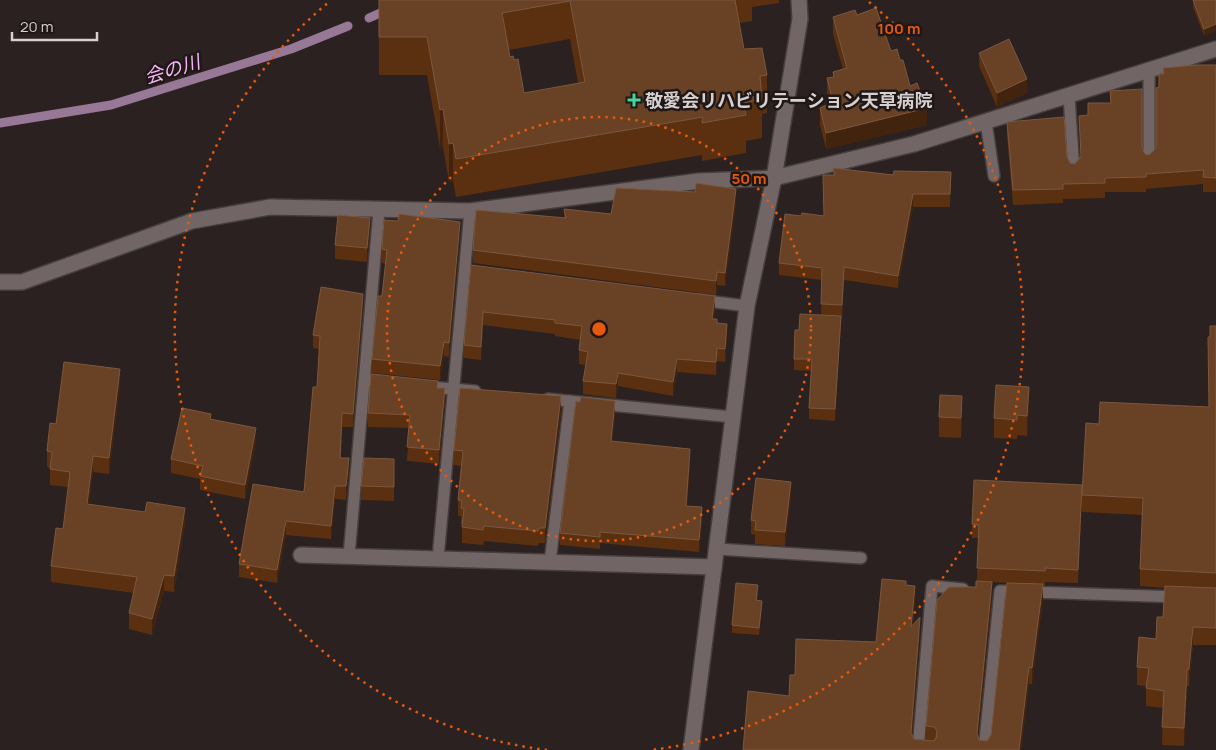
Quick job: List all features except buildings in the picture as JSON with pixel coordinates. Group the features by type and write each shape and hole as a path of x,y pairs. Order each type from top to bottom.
{"street":[{"path":"692,750 747,306 774,178 800,19 799,0"},
{"path":"0,282 22,282 192,221 270,206 470,211 699,181 774,178 914,144 1149,72 1216,49"},
{"path":"301,554 714,567"}],"lane":[{"path":"1149,72 1149,162"},
{"path":"1069,96 1074,171"},
{"path":"986,122 994,176"},
{"path":"350,556 379,210"},
{"path":"438,558 454,390 470,271 470,211"},
{"path":"689,298 747,306"},
{"path":"364,380 394,383"},
{"path":"414,385 483,392"},
{"path":"541,398 733,417"},
{"path":"550,562 570,401"},
{"path":"717,549 861,558"},
{"path":"930,750 918,749 932,586 971,589"},
{"path":"984,750 995,591 1186,597"}],"waterway":[{"name":"会の川","path":"369,18 389,9"},
{"name":"会の川","path":"0,123 111,105 291,49 348,26"}],"place":[{"name":"敬愛会リハビリテーション天草病院","path":"634,100"}]}
